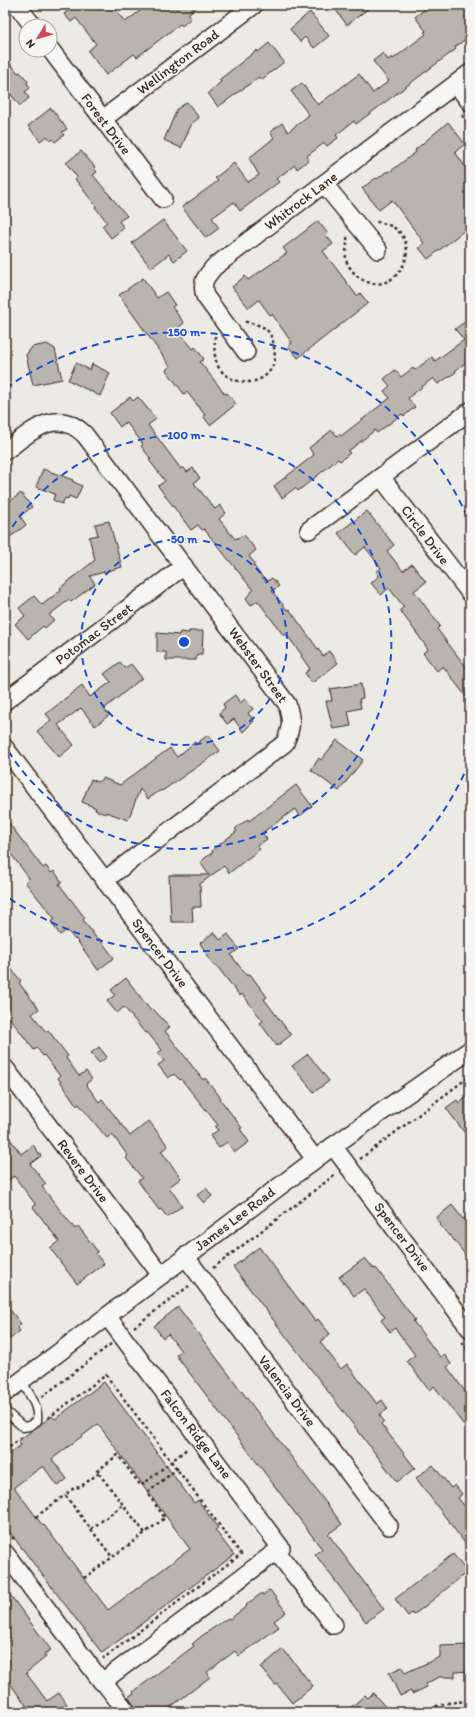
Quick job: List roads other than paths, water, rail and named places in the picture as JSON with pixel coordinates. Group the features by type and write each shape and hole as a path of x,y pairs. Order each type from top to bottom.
{"street":[{"path":"17,5 27,18"},
{"name":"Wellington Road","path":"103,119 254,5"},
{"name":"Forest Drive","path":"57,58 163,199"},
{"name":"Whitrock Lane","path":"246,352 205,296 203,286 206,276 214,267 470,73"},
{"path":"456,84 464,106"},
{"path":"324,184 378,250"},
{"path":"309,530 470,411"},
{"name":"Webster Street","path":"5,452 37,428 45,424 62,422 78,427 85,434 287,704 292,718 291,729 285,742 265,759 105,880"},
{"name":"Circle Drive","path":"380,477 470,593"},
{"name":"Potomac Street","path":"5,701 184,566"},
{"name":"Spencer Drive","path":"5,748 315,1159"},
{"name":"James Lee Road","path":"5,1393 315,1159 470,1050"},
{"name":"Revere Drive","path":"5,1068 161,1275"},
{"name":"Spencer Drive","path":"333,1146 470,1328"},
{"name":"Valencia Drive","path":"186,1256 389,1526"},
{"name":"Falcon Ridge Lane","path":"107,1316 281,1548 276,1551 334,1625"},
{"path":"103,1681 276,1551"},
{"path":"5,1552 102,1682 103,1681 127,1712"}],"lane":[{"path":"5,1411 23,1427 30,1426 37,1420 38,1413 35,1403 21,1381"}]}
